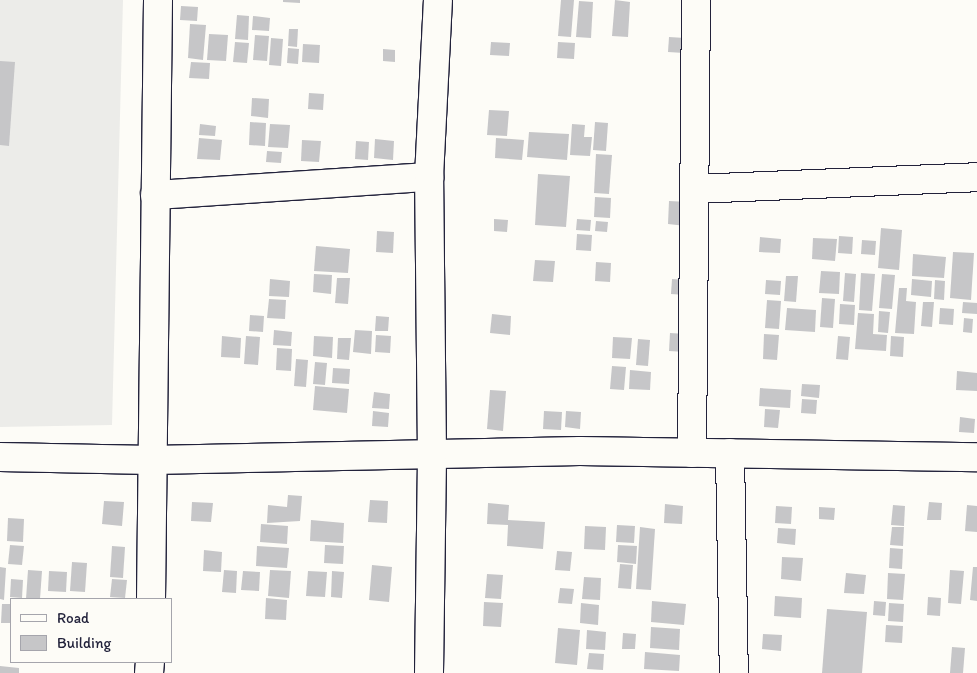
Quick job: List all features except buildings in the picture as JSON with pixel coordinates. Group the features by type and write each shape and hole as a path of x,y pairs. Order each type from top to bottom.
{"street":[{"path":"150,598 158,0"},
{"path":"429,673 432,455 429,176 438,0"},
{"path":"692,453 696,0"},
{"path":"155,195 429,176"},
{"path":"694,189 977,177"},
{"path":"0,457 152,460 692,453 977,457"},
{"path":"730,453 734,673"}],"shaded area":[{"path":"0,0 123,0 112,425 0,427"}]}
